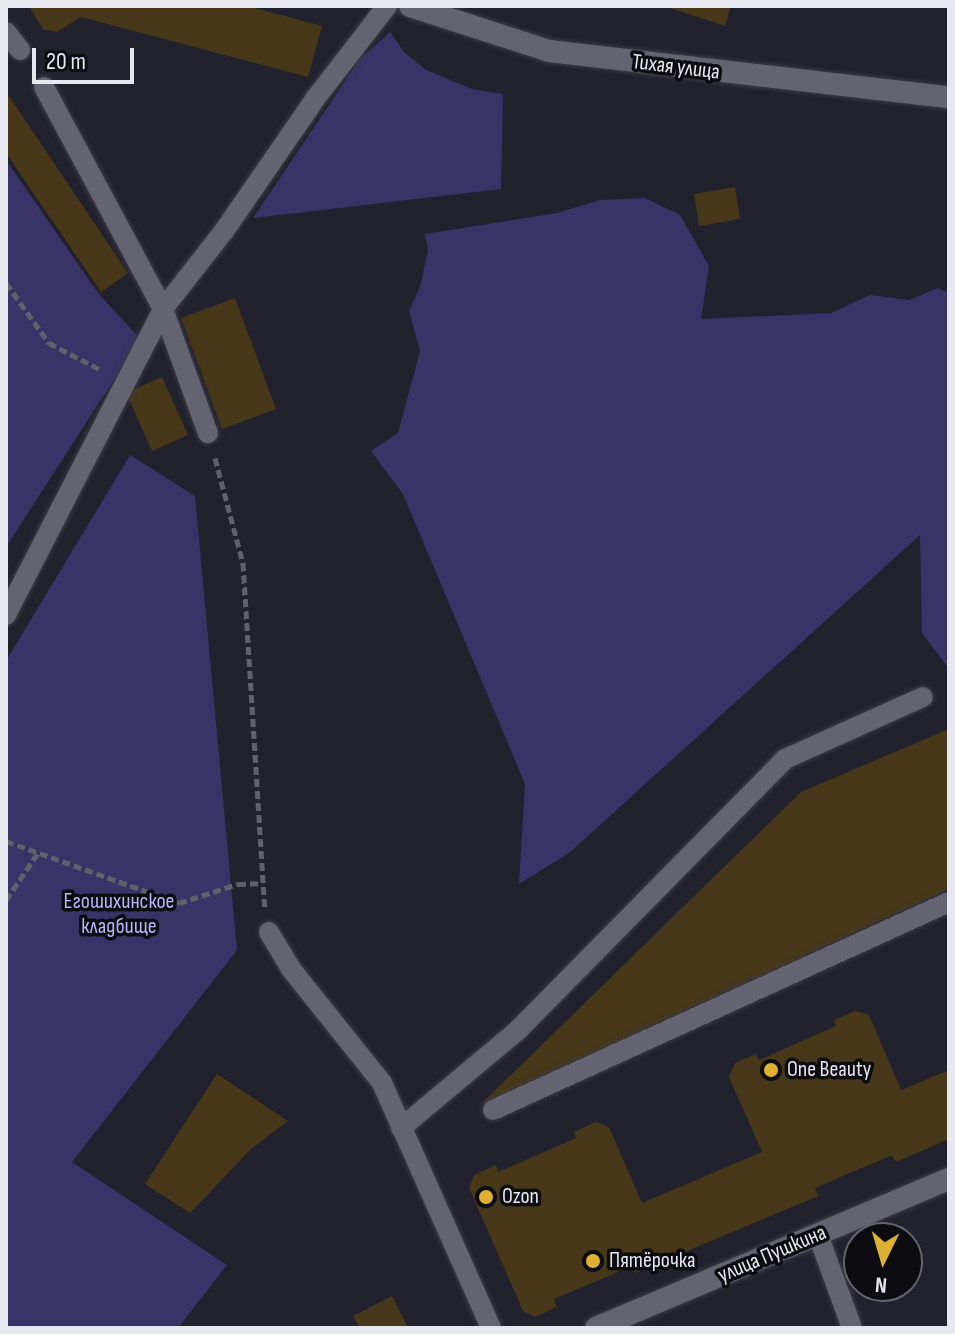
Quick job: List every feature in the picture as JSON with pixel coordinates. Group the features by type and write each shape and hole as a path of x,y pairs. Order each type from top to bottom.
{"street":[{"name":"Тихая улица","path":"410,6 549,51 949,97"},
{"name":"улица Пушкина","path":"596,1328 949,1179"}],"lane":[{"path":"6,615 163,309 224,231 315,99 387,6"},
{"path":"6,32 20,50"},
{"path":"44,87 163,309 208,433"},
{"path":"401,1128 518,1030 785,759 923,697"},
{"path":"493,1110 949,902"},
{"path":"269,932 291,969 382,1083 491,1328"},
{"path":"818,1235 852,1328"}],"path":[{"path":"6,283 49,343 127,384"},
{"path":"208,433 243,563 261,883 269,932"},
{"path":"6,841 40,850 179,903 238,884 261,883"},
{"path":"6,900 40,850"}],"green space":[{"path":"390,32 404,52 426,70 472,89 503,94 501,189 253,218 360,59"},
{"path":"6,160 98,293 140,339 6,547"},
{"path":"645,198 680,215 709,266 701,319 831,313 870,295 909,300 938,288 949,293 949,669 922,633 920,535 569,853 519,884 525,784 403,494 371,451 398,433 420,351 409,311 420,287 428,250 425,234 557,213 600,200"},
{"name":"Егошихинское кладбище","path":"130,455 195,496 237,950 72,1162 227,1265 178,1328 6,1328 6,661"}],"building":[{"path":"29,6 247,6 322,26 308,77 81,17 57,32 43,29"},
{"path":"664,6 731,6 725,26"},
{"path":"6,92 128,273 101,292 6,153"},
{"path":"735,187 740,219 699,226 694,194"},
{"path":"235,298 276,409 222,429 181,318"},
{"path":"162,377 188,435 152,451 126,393"},
{"path":"949,729 949,889 480,1105 801,792"},
{"path":"855,1011 869,1015 901,1090 949,1070 949,1139 896,1162 892,1155 815,1188 818,1196 635,1273 632,1266 554,1299 557,1307 535,1317 523,1311 469,1188 474,1175 496,1165 498,1172 576,1138 574,1132 595,1122 609,1127 642,1203 762,1152 729,1077 735,1063 756,1054 759,1060 836,1026 834,1020"},
{"path":"217,1074 288,1121 251,1149 190,1213 145,1184"},
{"path":"392,1296 408,1328 360,1328 353,1316"}],"place":[{"name":"One Beauty","path":"771,1070"},
{"name":"Ozon","path":"486,1197"},
{"name":"Пятёрочка","path":"593,1261"}]}
